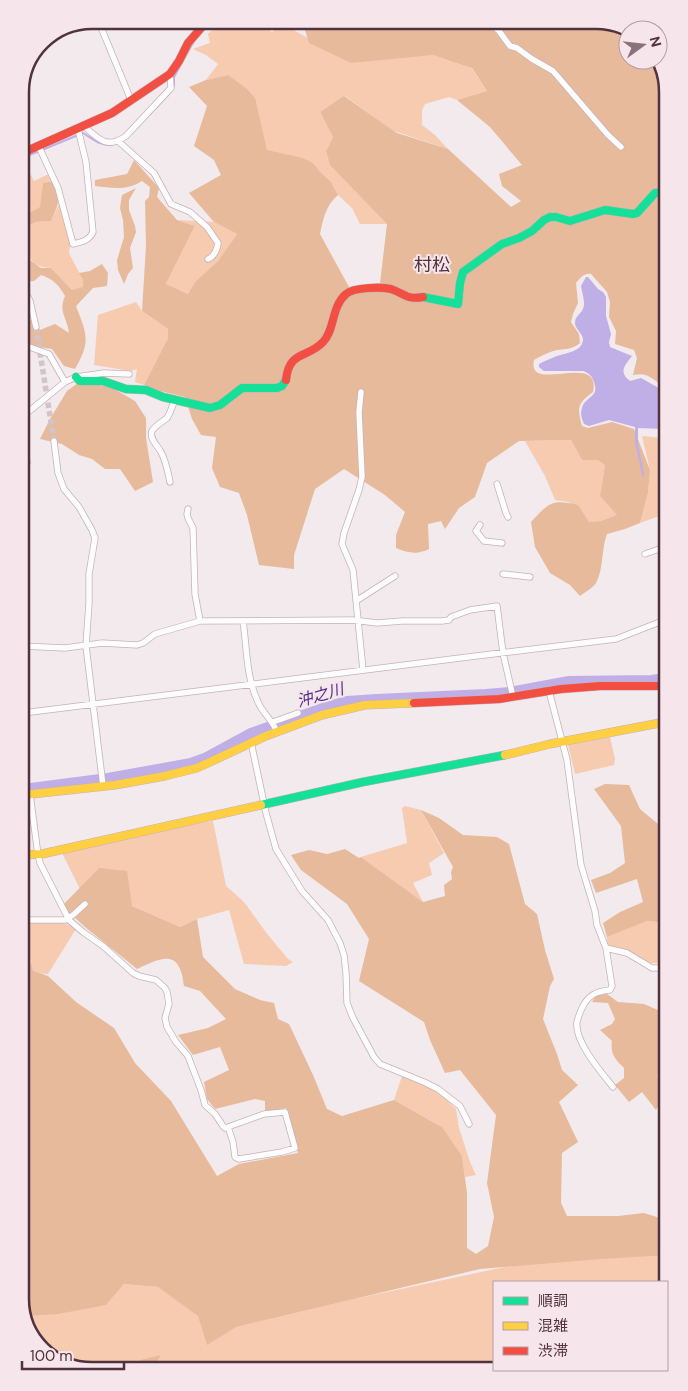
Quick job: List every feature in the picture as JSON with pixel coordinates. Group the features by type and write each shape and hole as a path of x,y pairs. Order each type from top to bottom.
{"street":[{"path":"102,29 131,100"},
{"path":"29,151 112,113 170,74 188,43 200,29"},
{"path":"497,29 510,46 517,48 553,71 620,147"},
{"path":"81,128 98,140 104,142 118,141 126,136 171,88 170,74"},
{"path":"39,147 58,188 73,244 86,240 93,232 81,128"},
{"path":"118,141 154,173 171,204 190,212 207,227 218,244 215,253 208,259"},
{"path":"76,377 80,381 104,382 126,389 146,390 163,397 210,408 220,405 242,388 270,389 282,386 286,382 287,371 291,361 319,346 326,338 334,312 347,293 366,288 390,289 413,299 425,296 458,304 460,277 463,272 502,244 532,231 546,218 556,217 570,221 605,210 633,214 654,193 659,192"},
{"path":"29,299 36,327"},
{"path":"29,347 49,354 65,382"},
{"path":"29,411 65,382 76,377 104,373 129,374"},
{"path":"360,392 362,477 342,544 352,570 363,670"},
{"path":"170,482 165,460 151,434 153,429 167,418 172,411 174,400"},
{"path":"54,441 58,473 64,490 78,507 92,530 94,538 89,574 86,646 103,786"},
{"path":"497,484 508,517"},
{"path":"188,509 188,518 194,528 195,594 200,621"},
{"path":"480,525 476,531 484,541 502,543"},
{"path":"644,554 659,548"},
{"path":"503,574 530,576"},
{"path":"356,601 395,576"},
{"path":"29,646 65,648 102,643 137,645 154,634 200,621 442,621 449,620 451,617 470,610 497,606 503,653 514,697"},
{"path":"243,620 249,679 262,711 273,722 277,732"},
{"path":"29,712 616,639 659,622"},
{"path":"29,794 132,782 186,771 216,760 251,742 331,711 349,707 499,699 549,691 600,686 659,686"},
{"path":"549,691 563,742 581,865 597,925 606,948 612,986 610,990 590,996 585,1001 576,1024 588,1055 612,1087"},
{"path":"273,722 298,713"},
{"path":"29,855 38,855 362,782 487,759 659,723"},
{"path":"251,742 276,849 302,891 328,920 340,943 344,954 347,1003 374,1057 380,1064 424,1082 445,1094 460,1106 469,1124"},
{"path":"29,809 40,863 68,918 82,932 111,952 132,973 156,980 165,988 169,1004 165,1018 167,1027 176,1042 188,1056 205,1105 216,1114 225,1128 264,1114 285,1112 295,1148 239,1159 235,1157 228,1127"},
{"path":"29,920 65,920 85,904"},
{"path":"606,948 628,953 652,968 659,968"}],"shaded area":[{"path":"213,29 268,29 272,32 276,29 292,29 351,63 385,58 433,55 470,66 487,91 457,100 449,97 425,104 422,110 422,125 448,149 394,131 345,96 320,112 333,137 326,151 330,164 387,224 360,224 352,208 338,195 331,182 264,152 228,75 206,80 218,64 206,55 193,49 210,43 208,34"},
{"path":"305,29 609,30 618,33 618,70 655,70 659,92 659,383 643,374 633,375 637,358 634,350 615,344 616,331 609,317 610,302 607,292 591,274 584,275 576,283 578,303 571,322 579,334 580,343 572,348 557,350 534,360 535,370 541,374 586,374 593,380 593,392 581,403 579,410 582,426 588,428 612,422 634,429 650,470 648,493 640,523 607,534 599,577 593,587 580,596 570,585 550,573 535,547 531,522 546,507 562,502 578,505 589,522 601,521 617,515 600,496 605,465 598,460 582,460 571,440 519,441 487,463 475,497 459,508 445,529 441,521 428,524 429,549 416,553 396,548 396,535 405,512 385,495 344,469 315,489 294,555 294,569 259,565 247,515 239,493 220,487 212,468 216,437 201,435 192,419 185,397 152,389 144,385 168,338 168,329 142,311 146,246 145,201 149,197 150,187 142,181 125,188 95,186 95,180 127,174 134,160 159,188 157,197 177,220 195,226 166,284 188,294 195,282 218,261 237,234 214,222 189,193 221,175 214,160 194,146 207,106 189,87 206,80 228,75 247,89 255,98 267,150 303,158 314,164 331,182 338,195 328,208 320,234 349,287 380,283 387,224 330,165 326,151 333,137 320,112 344,96 397,133 448,149 511,207 521,201 502,186 499,174 522,165 490,127 457,100 487,91 472,68 433,55 351,63 309,43"},
{"path":"29,172 34,181 51,173 54,181 43,183 41,207 29,212"},
{"path":"54,181 58,192 56,210 51,221 36,222 29,226 29,212 40,207 43,183"},
{"path":"136,188 129,200 129,210 136,232 130,248 133,268 124,284 118,270 117,260 124,237 120,208 122,195"},
{"path":"61,200 71,238 69,253 83,280 83,288 72,290 51,268 34,263 29,255 29,226 36,222 51,221"},
{"path":"177,220 214,222 237,234 218,261 195,282 188,294 166,284 195,226"},
{"path":"29,260 41,268 51,268 72,290 83,287 83,280 79,273 90,271 102,264 108,273 107,286 93,288 76,306 86,338 83,351 75,369 64,366 52,349 29,345 29,320 35,321 40,330 55,324 69,333 62,306 65,296 49,278 41,275 34,281 29,282"},
{"path":"586,277 588,277 606,297 606,316 611,334 610,347 632,356 624,368 626,378 630,381 641,378 659,388 659,429 638,428 638,444 644,478 635,443 635,427 609,420 589,426 584,424 581,414 582,408 595,391 594,382 590,375 583,371 544,371 539,367 539,364 576,350 582,344 583,338 575,323 584,307 581,286"},
{"path":"136,302 142,311 168,329 168,338 144,385 135,382 137,369 131,371 94,365 98,315"},
{"path":"78,383 109,386 135,401 146,418 146,438 153,482 135,491 120,469 105,469 92,459 79,455 62,444 40,439 67,391"},
{"path":"642,436 659,438 659,516 640,523 648,493 650,470"},
{"path":"571,440 582,460 599,460 605,465 600,496 618,515 601,521 589,522 569,502 555,500 545,476 525,441"},
{"path":"610,737 615,759 614,765 575,774 568,745"},
{"path":"605,784 629,785 640,809 659,826 659,922 647,921 607,937 603,923 620,912 643,902 637,879 596,893 591,880 610,873 625,863 621,826 594,789"},
{"path":"405,806 421,810 444,853 429,863 432,875 413,883 423,902 361,857 407,843 402,808"},
{"path":"421,810 439,818 463,835 497,837 509,844 525,904 537,914 554,979 550,986 543,1019 562,1070 578,1085 559,1102 578,1142 562,1153 561,1203 567,1216 618,1216 644,1213 659,1218 659,1256 480,1269 236,1327 207,1345 198,1316 158,1287 124,1284 106,1305 58,1314 31,1316 29,1299 29,957 33,971 48,976 76,1002 114,1028 135,1063 171,1101 217,1176 239,1164 298,1153 286,1108 265,1113 265,1101 255,1099 215,1109 207,1099 204,1082 229,1070 220,1047 193,1055 178,1035 208,1028 226,1019 200,991 184,986 181,971 175,962 171,959 165,959 137,969 62,906 99,868 127,871 132,906 180,927 197,919 203,957 235,989 260,1000 274,1003 278,1019 289,1024 327,1109 342,1116 394,1100 442,1127 462,1156 467,1193 467,1248 476,1254 488,1246 494,1217 487,1183 496,1115 460,1070 445,1073 424,1022 359,981 369,939 347,904 301,870 291,855 309,850 327,854 345,849 359,858 361,857 423,902 445,896 444,885 452,879 451,872 453,867"},
{"path":"213,821 226,886 244,902 268,935 288,959 293,962 286,966 244,964 229,910 197,919 180,927 132,906 99,868 80,889 60,849"},
{"path":"647,921 659,922 659,963 651,963 634,958 626,949 608,949 607,937"},
{"path":"29,922 65,923 76,929 48,974 33,973 29,956"},
{"path":"607,994 618,1002 644,1004 659,1011 659,1074 657,1076 659,1078 659,1105 656,1110 642,1092 629,1102 615,1085 624,1078 624,1068 614,1056 612,1041 600,1030 612,1024 615,1019 608,1003 592,1002 596,995"},
{"path":"402,1076 442,1095 456,1109 459,1128 476,1175 465,1177 462,1156 439,1125 394,1100"},
{"path":"659,1251 659,1281 493,1281 493,1362 88,1362 64,1356 47,1344 37,1331 31,1314 106,1305 124,1284 158,1287 236,1327 349,1300 505,1267 626,1253"},
{"path":"161,1355 156,1362 137,1362"}],"waterway":[{"path":"174,86 174,77 194,41"},
{"path":"150,114 169,94"},
{"path":"29,155 83,133 102,144 115,144"},
{"name":"沖之川","path":"29,789 108,779 191,764 205,759 251,734 347,702 510,693 569,682 659,680"}],"tunnel":[{"path":"36,327 54,441"}],"traffic: fast":[{"path":"423,297 458,304 463,272 502,244 532,231 550,217 570,221 605,210 633,214 637,213 655,193 659,192"},
{"path":"76,377 80,381 103,381 126,389 146,390 163,397 210,408 220,405 242,388 277,388 282,386 286,380"},
{"path":"261,805 363,782 505,755"}],"traffic: slow":[{"path":"29,794 115,785 165,776 197,768 266,736 322,715 365,705 414,703"},
{"path":"505,755 550,744 659,723"},
{"path":"29,855 42,854 261,805"}],"traffic: jam":[{"path":"29,150 112,113 170,74 188,43 200,29"},
{"path":"286,380 288,370 295,359 317,347 327,337 338,305 346,294 355,290 381,288 391,289 409,297 423,297"},
{"path":"414,703 499,699 561,689 600,686 659,686"}],"district":[{"name":"村松","path":"432,265"}]}
